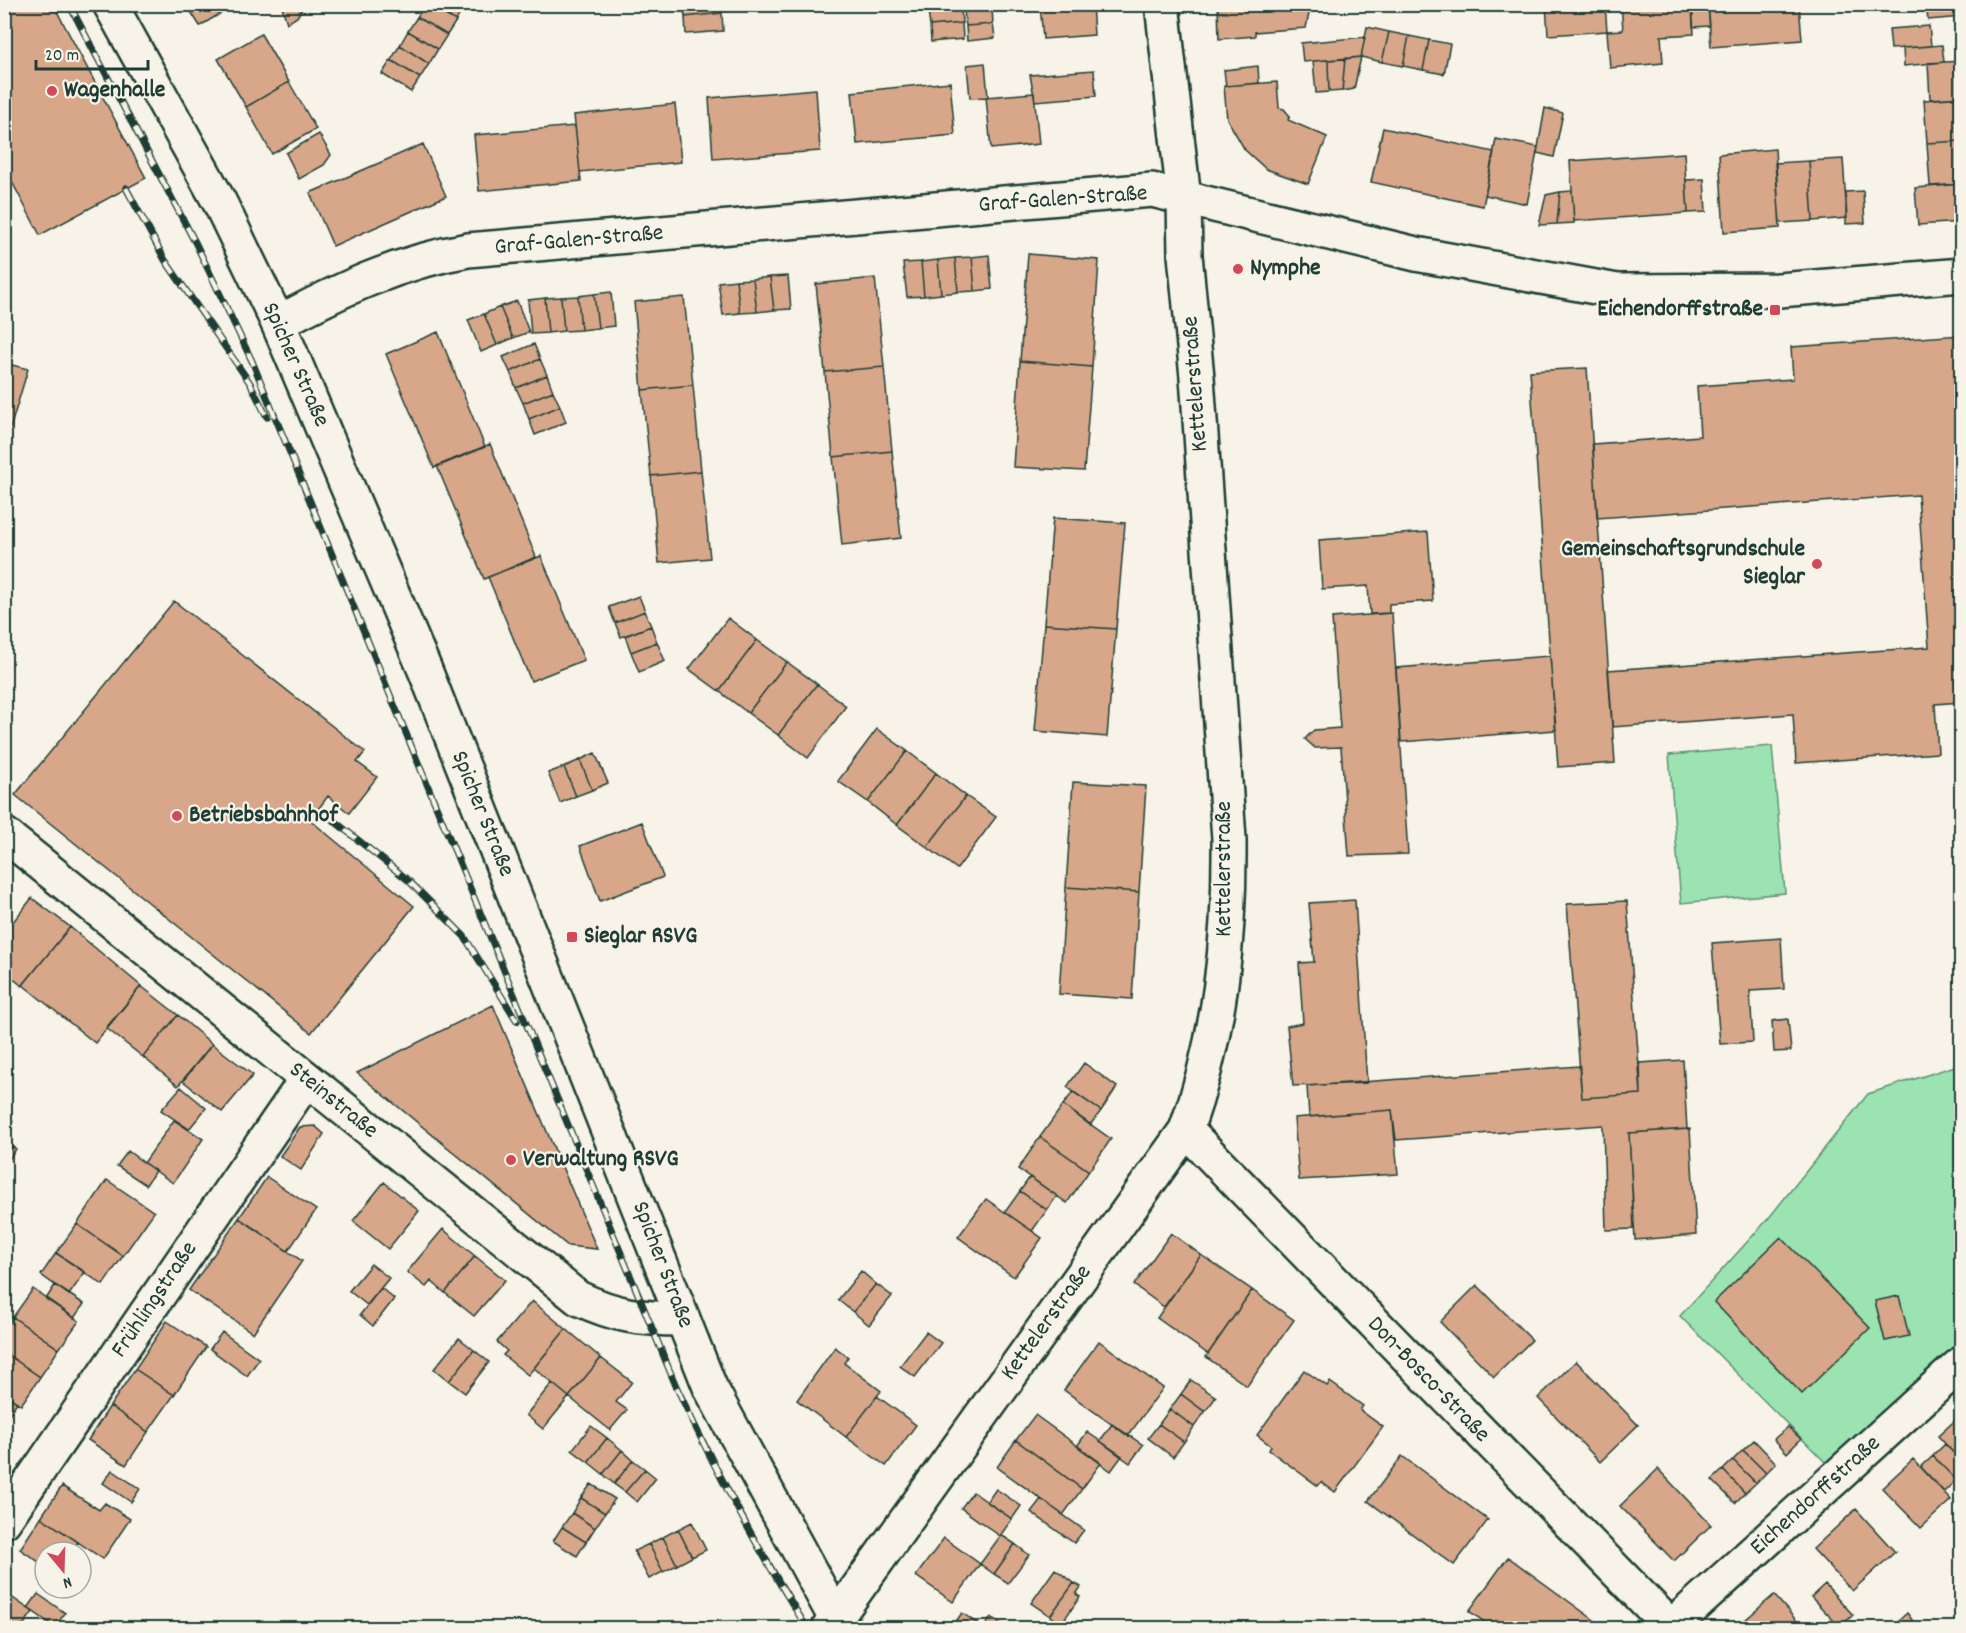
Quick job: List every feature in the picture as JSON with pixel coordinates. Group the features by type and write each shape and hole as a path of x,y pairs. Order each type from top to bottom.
{"street":[{"name":"Spicher Straße","path":"110,4 220,203 278,322 425,670 583,1061 710,1387 835,1625"},
{"name":"Kettelerstraße","path":"835,1625 1186,1130 1210,1057 1220,1006 1230,884 1197,377 1185,255 1184,200 1162,4"},
{"name":"Graf-Galen-Straße","path":"278,322 344,288 433,256 468,250 1152,190 1184,200 1427,256 1617,291 1779,290 1962,275"},
{"name":"Steinstraße","path":"4,834 578,1298 605,1311 632,1318 682,1319"},
{"name":"Frühlingstraße","path":"4,1521 306,1080"},
{"name":"Don-Bosco-Straße","path":"1186,1130 1671,1628"},
{"name":"Eichendorffstraße","path":"1671,1628 1962,1363"}],"green space":[{"path":"1772,746 1785,893 1681,903 1669,755"},
{"path":"1961,1064 1961,1341 1827,1464 1680,1316 1768,1219 1868,1094"}],"building":[{"name":"Wagenhalle","path":"4,4 53,4 146,178 40,235 11,180 4,184"},
{"path":"186,4 236,4 200,26"},
{"path":"281,4 305,4 297,17 287,23"},
{"path":"425,4 456,21 447,35 417,17"},
{"path":"429,4 461,4 464,6 456,21"},
{"path":"683,4 721,4 722,13 685,17"},
{"path":"927,4 960,4 961,8 928,11"},
{"path":"964,4 991,4 992,8 964,11"},
{"path":"1040,4 1092,4 1094,35 1043,39"},
{"path":"1218,4 1311,4 1306,28 1255,32 1255,36 1219,39"},
{"path":"1546,4 1605,4 1607,31 1548,35"},
{"path":"1621,4 1692,4 1694,34 1661,36 1663,63 1610,68 1607,31 1623,30"},
{"path":"1692,4 1708,4 1710,26 1693,27"},
{"path":"1708,4 1799,4 1802,40 1711,47"},
{"path":"1926,4 1962,4 1962,17 1928,20"},
{"path":"961,8 962,23 930,26 928,11"},
{"path":"992,8 993,24 966,26 964,11"},
{"path":"722,13 723,31 686,34 685,17"},
{"path":"417,17 447,35 438,49 408,31"},
{"path":"962,23 963,39 931,42 930,26"},
{"path":"993,24 995,38 967,41 966,26"},
{"path":"1929,26 1931,46 1891,49 1889,29"},
{"path":"1367,27 1389,32 1382,62 1361,57"},
{"path":"408,31 438,49 429,64 400,45"},
{"path":"1389,32 1409,36 1403,66 1382,62"},
{"path":"261,34 289,82 246,107 218,59"},
{"path":"1409,36 1429,40 1423,70 1403,66"},
{"path":"1365,37 1361,57 1303,62 1301,43"},
{"path":"1429,40 1450,44 1444,74 1423,70"},
{"path":"400,45 429,64 420,78 391,60"},
{"path":"1942,45 1944,62 1904,66 1903,48"},
{"path":"1361,57 1354,89 1342,91 1345,59"},
{"path":"1345,59 1342,91 1329,92 1328,60"},
{"path":"391,60 420,78 411,92 382,74"},
{"path":"1328,60 1329,92 1316,93 1313,61"},
{"path":"1962,61 1962,97 1930,99 1928,63"},
{"path":"985,63 988,97 970,98 967,65"},
{"path":"1258,66 1259,83 1226,86 1224,70"},
{"path":"1094,70 1096,96 1035,101 1030,75"},
{"path":"289,82 316,129 272,154 246,107"},
{"path":"950,82 955,135 857,144 852,92"},
{"path":"1277,82 1279,108 1284,109 1290,116 1288,120 1327,137 1308,184 1266,169 1245,150 1227,119 1224,86"},
{"path":"816,89 820,151 713,159 709,98"},
{"path":"1034,93 1039,144 991,149 986,97"},
{"path":"1962,97 1962,141 1927,143 1924,100"},
{"path":"675,104 681,162 580,172 574,115"},
{"path":"1545,108 1563,113 1554,157 1537,153"},
{"path":"575,126 581,181 479,191 474,135"},
{"path":"1383,128 1494,152 1483,206 1371,182"},
{"path":"319,134 331,155 324,165 299,179 286,153"},
{"path":"1496,139 1538,147 1527,204 1485,195"},
{"path":"1962,141 1962,184 1930,186 1927,143"},
{"path":"423,144 446,196 333,246 310,193"},
{"path":"1775,149 1780,228 1724,232 1719,154"},
{"path":"1684,153 1688,213 1574,221 1570,161"},
{"path":"1843,159 1847,218 1813,221 1809,161"},
{"path":"1809,161 1813,221 1780,223 1775,163"},
{"path":"1704,179 1706,212 1688,213 1686,180"},
{"path":"1962,184 1962,222 1918,225 1915,188"},
{"path":"1572,191 1574,223 1557,224 1560,192"},
{"path":"1863,191 1865,223 1846,224 1846,192"},
{"path":"1560,192 1557,224 1539,225 1546,195"},
{"path":"1028,254 1099,260 1092,367 1020,361"},
{"path":"989,255 992,289 975,291 972,257"},
{"path":"972,257 975,291 958,292 955,258"},
{"path":"955,258 958,292 941,294 938,260"},
{"path":"938,260 941,294 924,296 921,262"},
{"path":"921,262 924,296 907,297 903,263"},
{"path":"788,276 791,309 774,310 770,277"},
{"path":"770,277 774,310 757,312 753,279"},
{"path":"875,278 884,367 825,372 816,284"},
{"path":"753,279 757,312 740,313 736,280"},
{"path":"736,280 740,313 723,315 718,282"},
{"path":"611,292 614,326 598,328 594,294"},
{"path":"594,294 598,328 581,330 578,296"},
{"path":"578,296 581,330 564,331 561,297"},
{"path":"561,297 564,331 548,333 545,298"},
{"path":"684,297 693,385 642,390 634,302"},
{"path":"545,298 548,333 531,334 528,300"},
{"path":"517,301 529,332 513,338 500,307"},
{"path":"500,307 513,338 497,345 484,314"},
{"path":"484,314 497,345 481,352 468,320"},
{"path":"438,332 485,447 434,468 386,354"},
{"path":"1962,335 1962,702 1935,704 1938,753 1796,763 1793,714 1612,727 1608,670 1929,647 1918,495 1597,518 1593,444 1700,436 1697,386 1793,379 1791,347"},
{"path":"534,344 540,359 510,372 503,357"},
{"path":"540,359 547,375 516,388 510,372"},
{"path":"1020,361 1092,367 1084,471 1013,467"},
{"path":"4,363 28,369 4,449"},
{"path":"884,367 892,451 833,457 825,372"},
{"path":"1587,368 1615,763 1558,767 1530,371"},
{"path":"547,375 553,391 523,403 516,388"},
{"path":"693,385 701,471 651,476 642,390"},
{"path":"553,391 560,406 529,419 523,403"},
{"path":"560,406 566,422 535,435 529,419"},
{"path":"490,444 536,557 484,579 437,466"},
{"path":"892,451 901,538 842,545 833,457"},
{"path":"701,471 710,558 659,563 651,476"},
{"path":"1053,518 1125,523 1116,629 1044,624"},
{"path":"1428,532 1433,601 1389,604 1389,613 1370,614 1368,586 1322,589 1319,540"},
{"path":"541,556 584,660 531,681 488,577"},
{"path":"639,596 645,611 615,623 609,607"},
{"name":"Betriebsbahnhof","path":"174,601 365,752 357,762 377,777 349,813 328,796 310,820 414,906 311,1033 15,795"},
{"path":"645,611 651,626 621,637 615,623"},
{"path":"1392,613 1408,854 1349,856 1341,747 1315,748 1305,739 1314,730 1340,728 1332,618"},
{"path":"728,618 757,640 719,691 689,669"},
{"path":"1044,624 1116,629 1107,737 1035,731"},
{"path":"651,626 657,642 631,652 625,636"},
{"path":"757,640 787,662 748,713 719,691"},
{"path":"657,642 665,661 639,672 631,652"},
{"path":"1550,656 1556,730 1401,742 1396,668"},
{"path":"787,662 817,684 778,735 748,713"},
{"path":"817,684 846,706 808,758 778,735"},
{"path":"877,729 907,751 868,802 838,781"},
{"path":"907,751 936,773 897,825 868,802"},
{"path":"595,753 608,783 592,790 580,760"},
{"path":"580,760 592,790 576,796 564,767"},
{"path":"564,767 576,796 560,803 548,773"},
{"path":"936,773 966,796 927,847 897,825"},
{"path":"1073,782 1146,786 1139,892 1066,887"},
{"path":"966,796 996,817 957,869 927,847"},
{"path":"642,822 663,877 600,901 580,846"},
{"path":"1066,887 1139,892 1132,999 1059,994"},
{"path":"32,898 70,927 22,986 4,971 4,933"},
{"path":"1355,900 1367,1083 1293,1086 1287,1026 1303,1023 1299,963 1314,962 1309,903"},
{"path":"1627,901 1641,1094 1582,1098 1567,904"},
{"path":"70,927 141,986 95,1043 23,985"},
{"path":"1781,938 1784,989 1750,991 1753,1042 1720,1044 1712,943"},
{"path":"141,986 178,1015 143,1057 106,1028"},
{"name":"Verwaltung RSVG","path":"493,1005 597,1249 568,1246 357,1073"},
{"path":"178,1015 212,1044 178,1086 143,1057"},
{"path":"1788,1019 1791,1051 1774,1052 1772,1021"},
{"path":"212,1044 253,1075 222,1112 183,1081"},
{"path":"1683,1060 1687,1129 1629,1133 1634,1229 1606,1230 1603,1125 1396,1140 1392,1110 1309,1117 1307,1086 1579,1066 1582,1098 1641,1094 1640,1063"},
{"path":"1084,1063 1117,1087 1101,1111 1067,1087"},
{"path":"181,1087 206,1108 189,1129 161,1110"},
{"path":"1073,1092 1101,1111 1090,1125 1063,1105"},
{"path":"1063,1105 1111,1139 1089,1171 1040,1137"},
{"path":"1392,1110 1398,1174 1299,1180 1294,1118"},
{"path":"4,1116 13,1121 4,1134"},
{"path":"174,1120 203,1139 173,1183 144,1163"},
{"path":"315,1126 324,1134 301,1170 280,1156 300,1127"},
{"path":"1690,1129 1696,1235 1635,1240 1629,1133"},
{"path":"1040,1137 1089,1171 1067,1203 1018,1169"},
{"path":"4,1142 16,1149 4,1167"},
{"path":"128,1151 155,1171 146,1185 117,1166"},
{"path":"267,1177 316,1210 288,1251 239,1218"},
{"path":"1030,1177 1057,1196 1047,1210 1020,1191"},
{"path":"107,1180 154,1212 123,1256 77,1224"},
{"path":"384,1182 419,1211 388,1249 353,1221"},
{"path":"1020,1191 1047,1210 1032,1231 1005,1212"},
{"path":"986,1199 1042,1238 1014,1277 958,1237"},
{"path":"239,1218 302,1261 253,1333 189,1290"},
{"path":"77,1224 123,1256 103,1285 56,1253"},
{"path":"443,1229 475,1256 445,1293 431,1281 426,1287 407,1272"},
{"path":"1171,1233 1201,1255 1164,1307 1134,1285"},
{"path":"1781,1237 1870,1328 1802,1394 1714,1302"},
{"path":"56,1253 85,1272 69,1295 41,1275"},
{"path":"1201,1255 1252,1290 1208,1354 1157,1318"},
{"path":"475,1256 505,1280 474,1316 445,1293"},
{"path":"371,1264 389,1278 367,1305 349,1291"},
{"path":"861,1271 876,1284 853,1312 838,1300"},
{"path":"876,1284 892,1296 869,1325 853,1312"},
{"path":"55,1285 84,1304 74,1318 46,1299"},
{"path":"1477,1285 1532,1340 1494,1377 1440,1322"},
{"path":"381,1288 394,1299 373,1326 360,1315"},
{"path":"33,1289 79,1321 59,1349 13,1317"},
{"path":"1252,1290 1294,1320 1247,1386 1206,1357"},
{"path":"1899,1296 1909,1336 1885,1341 1875,1301"},
{"path":"532,1301 566,1329 528,1375 503,1355 507,1351 497,1342"},
{"path":"13,1317 59,1349 40,1377 4,1352 4,1329"},
{"path":"167,1321 206,1347 174,1395 135,1369"},
{"path":"566,1329 601,1358 569,1397 534,1368"},
{"path":"222,1332 259,1359 247,1376 210,1349"},
{"path":"926,1332 941,1343 915,1377 900,1366"},
{"path":"459,1338 474,1350 449,1381 434,1369"},
{"path":"1099,1341 1163,1388 1128,1436 1064,1390"},
{"path":"835,1347 848,1357 844,1363 881,1391 846,1437 797,1400"},
{"path":"474,1350 489,1362 465,1393 449,1381"},
{"path":"4,1352 40,1377 21,1405 4,1394"},
{"path":"601,1358 632,1382 616,1402 627,1410 610,1430 569,1397"},
{"path":"1576,1361 1638,1425 1600,1462 1538,1398"},
{"path":"135,1369 174,1395 148,1432 110,1406"},
{"path":"1304,1370 1327,1386 1330,1382 1363,1406 1360,1410 1383,1427 1335,1492 1321,1482 1318,1486 1269,1450 1271,1446 1257,1435"},
{"path":"1191,1380 1216,1397 1205,1412 1181,1394"},
{"path":"552,1383 569,1397 543,1429 526,1415"},
{"path":"4,1394 17,1402 8,1416 4,1414"},
{"path":"1181,1394 1205,1412 1194,1427 1170,1409"},
{"path":"877,1396 916,1425 886,1466 846,1437"},
{"path":"110,1406 148,1432 126,1465 88,1440"},
{"path":"1170,1409 1194,1427 1184,1442 1159,1424"},
{"path":"1962,1414 1962,1462 1938,1436"},
{"path":"1035,1415 1101,1463 1082,1489 1016,1440"},
{"path":"1112,1424 1143,1445 1130,1463 1100,1441"},
{"path":"1159,1424 1184,1442 1173,1457 1148,1438"},
{"path":"591,1426 607,1438 588,1462 572,1450"},
{"path":"1788,1427 1801,1439 1787,1453 1774,1439"},
{"path":"1087,1432 1122,1456 1111,1471 1077,1446"},
{"path":"607,1438 622,1450 603,1474 588,1462"},
{"path":"1016,1440 1082,1489 1063,1515 997,1467"},
{"path":"1754,1440 1776,1463 1766,1473 1743,1450"},
{"path":"1945,1444 1962,1462 1962,1475 1956,1480 1933,1456"},
{"path":"622,1450 633,1460 614,1484 603,1474"},
{"path":"1743,1450 1766,1473 1756,1483 1733,1460"},
{"path":"1402,1456 1488,1520 1454,1565 1368,1501"},
{"path":"1933,1456 1956,1480 1944,1492 1921,1467"},
{"path":"1913,1459 1951,1500 1921,1528 1882,1488"},
{"path":"633,1460 645,1469 625,1492 614,1484"},
{"path":"1733,1460 1756,1483 1745,1493 1723,1470"},
{"path":"645,1469 656,1478 637,1502 625,1492"},
{"path":"1658,1469 1711,1525 1674,1561 1620,1506"},
{"path":"112,1470 140,1489 131,1502 103,1483"},
{"path":"1723,1470 1745,1493 1735,1503 1712,1480"},
{"path":"591,1484 615,1499 605,1513 581,1498"},
{"path":"62,1486 99,1510 105,1503 130,1519 103,1559 93,1552 93,1540 75,1540 41,1517"},
{"path":"996,1489 1021,1506 1012,1519 987,1502"},
{"path":"973,1492 1012,1519 1000,1536 961,1508"},
{"path":"581,1498 605,1513 595,1528 572,1513"},
{"path":"1041,1499 1084,1530 1074,1543 1031,1512"},
{"path":"1856,1509 1895,1552 1852,1591 1813,1549"},
{"path":"572,1513 595,1528 586,1542 562,1527"},
{"path":"41,1517 75,1540 33,1540 33,1558 20,1549"},
{"path":"692,1522 706,1550 692,1557 678,1529"},
{"path":"562,1527 586,1542 577,1556 553,1541"},
{"path":"678,1529 692,1557 677,1565 663,1537"},
{"path":"1001,1535 1015,1544 994,1574 980,1564"},
{"path":"663,1537 677,1565 663,1572 649,1544"},
{"path":"944,1538 980,1564 953,1602 916,1576"},
{"path":"649,1544 663,1572 649,1579 634,1551"},
{"path":"1015,1544 1029,1555 1008,1583 994,1574"},
{"path":"1508,1557 1601,1625 1598,1628 1493,1628 1469,1611"},
{"path":"1055,1569 1074,1583 1050,1616 1031,1603"},
{"path":"1074,1583 1081,1587 1076,1594 1080,1597 1061,1624 1050,1616"},
{"path":"1825,1584 1853,1615 1840,1627 1811,1597"},
{"path":"4,1592 33,1612 21,1628 4,1628"},
{"path":"1774,1595 1803,1628 1740,1628 1738,1626"},
{"path":"34,1600 47,1600 65,1613 55,1627 28,1608"},
{"path":"962,1613 984,1628 951,1628"},
{"path":"1907,1613 1918,1628 1890,1628"},
{"path":"991,1617 1007,1628 984,1628"}],"railway":[{"path":"69,4 196,244 252,361 676,1386 738,1509 807,1628"},
{"path":"126,188 165,260 250,383 267,417"},
{"path":"323,812 408,880 464,936 517,1021"}],"place":[{"name":"Wagenhalle","path":"52,91"},
{"name":"Nymphe","path":"1238,269"},
{"name":"Eichendorffstraße","path":"1775,310"},
{"name":"Gemeinschaftsgrundschule Sieglar","path":"1817,564"},
{"name":"Betriebsbahnhof","path":"177,816"},
{"name":"Sieglar RSVG","path":"572,937"},
{"name":"Verwaltung RSVG","path":"511,1160"}]}
